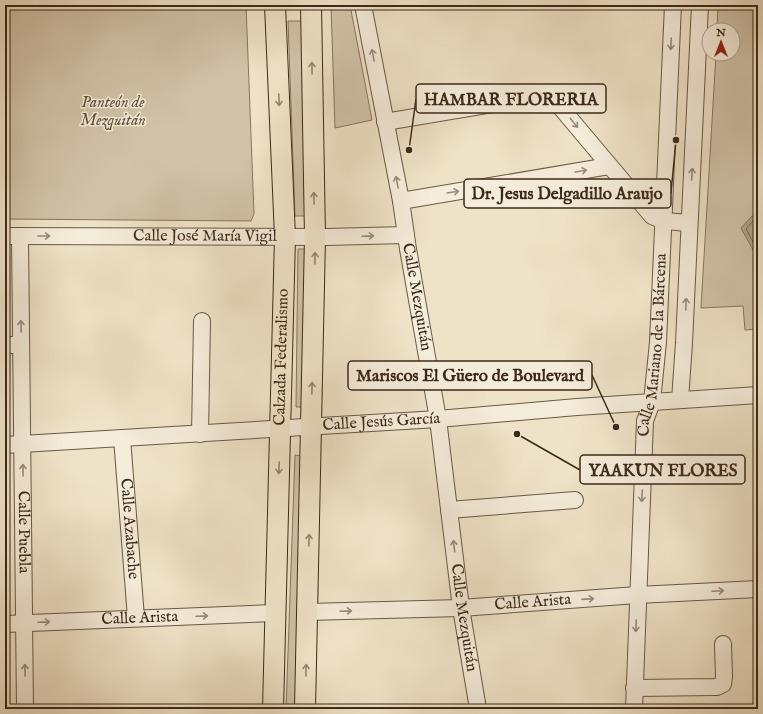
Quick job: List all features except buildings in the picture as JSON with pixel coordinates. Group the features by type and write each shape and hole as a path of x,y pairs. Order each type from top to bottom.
{"main road":[{"name":"Calzada Federalismo","path":"272,709 285,237 275,5"},
{"name":"Calzada Federalismo","path":"305,709 315,237 311,5"}],"street":[{"name":"Calle Mezquitán","path":"363,5 401,201 438,420 461,608 478,709"},
{"name":"Calle Mariano de la Bárcena","path":"634,709 637,595 645,421 652,402 658,342 673,5"},
{"name":"Calle Mariano de la Bárcena","path":"680,400 700,5"},
{"path":"385,122 547,95 551,96 652,216 664,221 689,223"},
{"path":"401,201 609,166"},
{"name":"Calle José María Vigil","path":"13,236 315,237 406,235"},
{"name":"Calle Puebla","path":"13,236 21,345 25,709"},
{"path":"200,434 202,321"},
{"path":"5,345 21,345"},
{"name":"Calle Jesús García","path":"5,445 438,420 652,402 758,395"},
{"name":"Calle Azabache","path":"122,438 136,618"},
{"path":"449,510 575,500"},
{"name":"Calle Arista","path":"307,612 461,608 637,595 758,589"},
{"name":"Calle Arista","path":"5,624 275,613"},
{"path":"634,688 717,687 723,684 724,677 723,644"}],"green space":[{"name":"Panteón de Mezquitán","path":"5,5 246,5 254,214 251,221 5,219"},
{"path":"331,5 350,5 372,120 335,128"},
{"path":"718,5 758,5 758,329 745,330 743,306 701,308 716,62 741,62 741,22 717,22"},
{"path":"288,21 303,21 312,216 295,216"},
{"path":"298,249 312,249 310,407 296,407"},
{"path":"295,455 301,456 301,709 286,709"}],"water":[{"path":"752,216 758,216 758,259 741,228"}],"place":[{"name":"Dr. Jesus Delgadillo Araujo","path":"676,140"},
{"name":"HAMBAR FLORERIA","path":"409,150"},
{"name":"Mariscos El Güero de Boulevard","path":"616,427"},
{"name":"YAAKUN FLORES","path":"517,434"}]}
